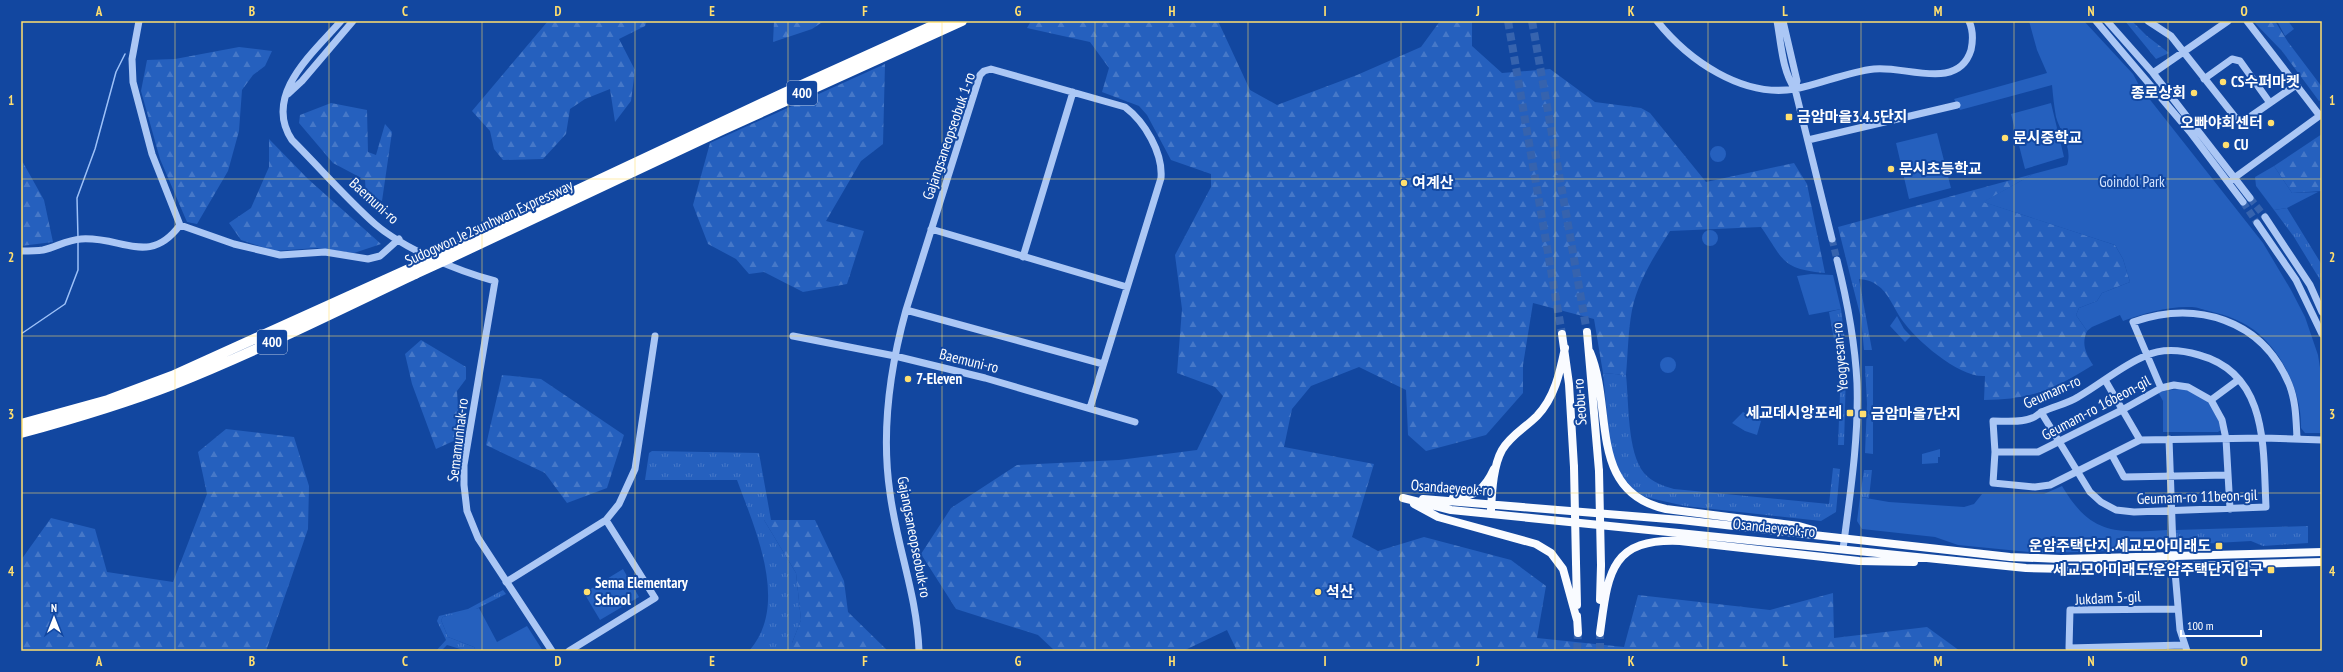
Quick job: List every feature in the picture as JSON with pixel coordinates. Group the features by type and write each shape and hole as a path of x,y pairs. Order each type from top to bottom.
{"highway":[{"name":"Sudogwon Je2sunhwan Expressway","path":"21,433 123,398 413,271 627,171 644,158 943,21"},
{"name":"Sudogwon Je2sunhwan Expressway","path":"627,171 642,168 729,126 962,21"},
{"name":"Sudogwon Je2sunhwan Expressway","path":"21,424 108,403"}],"main road":[{"name":"Seobu-ro","path":"1587,332 1590,352 1599,471 1601,566 1600,633 1610,574 1616,563 1641,544 1659,540 1856,560 1959,562"},
{"name":"Seobu-ro","path":"1562,334 1569,384 1574,467 1577,620"},
{"path":"1428,499 1472,495 1484,488 1507,442 1546,406 1556,386 1564,348"},
{"path":"1590,352 1598,375 1610,458 1619,479 1631,494 1647,504 1666,509 1799,526 1829,535"},
{"path":"1491,509 1498,459"},
{"name":"Osandaeyeok-ro","path":"1403,498 1428,499 1491,509 1843,550 2041,569 2322,562"},
{"name":"Osandaeyeok-ro","path":"1403,498 1451,510 1491,509 1681,520 1829,535 1950,552 2045,560 2322,552"},
{"path":"1403,498 1438,517 1516,537 1536,544 1551,553 1563,569 1577,620 1578,632"}],"street":[{"path":"139,21 132,59 132,82 152,154 180,225 234,244 280,255 325,252 368,259 380,256 399,239"},
{"name":"Baemuni-ro","path":"342,21 295,74 282,109 283,120 292,140 376,224 399,239 449,266 495,281"},
{"path":"286,96 302,81 353,21"},
{"path":"1657,21 1689,53 1728,78 1743,85 1759,89 1794,89 1864,70 1884,68 1922,75 1947,73 1964,65 1969,56 1973,43 1969,21"},
{"path":"1777,21 1790,83 1794,89 1808,140 1832,239"},
{"path":"1783,21 1796,81 1794,89"},
{"path":"2096,21 2247,200"},
{"path":"2107,21 2153,73 2231,180"},
{"path":"2148,21 2171,36 2239,122 2296,85"},
{"path":"2153,73 2228,21"},
{"path":"2231,180 2321,115 2247,21"},
{"path":"2204,79 2232,59 2236,58 2240,61 2270,103"},
{"name":"Gajangsaneopseobuk 1-ro","path":"896,356 906,310 980,75 984,71 991,69 1125,108 1136,115 1160,157 1161,178 1090,408"},
{"path":"1023,257 1073,92"},
{"path":"1808,140 1957,105"},
{"path":"2265,217 2310,285 2322,312"},
{"path":"2257,222 2296,280 2322,334"},
{"path":"21,251 43,250 73,240 83,239 144,248 164,243 180,225"},
{"path":"931,230 1127,288"},
{"name":"Yeogyesan-ro","path":"1837,260 1849,309 1857,383 1855,450 1843,550"},
{"name":"Semamunhak-ro","path":"495,281 464,465 464,485 467,511 478,538 552,651"},
{"path":"906,310 1103,364"},
{"path":"2161,388 2133,322 2153,316 2186,312 2223,319 2239,327 2266,348 2289,384 2294,408 2297,438"},
{"path":"506,582 606,520 619,504 635,469 655,336"},
{"name":"Baemuni-ro","path":"793,336 896,356 985,378 1135,422"},
{"name":"Geumam-ro","path":"2263,438 2256,406 2238,380 2219,363 2200,355 2172,351 2147,355 2071,401 2041,412 2032,419 1993,421 1995,452 1993,483 2035,487 2050,485 2140,440 2226,438 2263,438 2297,438 2322,440"},
{"name":"Gajangsaneopseobuk-ro","path":"896,356 885,448 890,494 914,597 919,651"},
{"path":"2105,380 2140,440"},
{"path":"2211,400 2238,380"},
{"name":"Geumam-ro 16beon-gil","path":"1995,452 2038,452 2122,410 2161,388 2182,385 2199,391 2211,400 2220,414 2226,438 2230,509"},
{"name":"Geumam-ro 11beon-gil","path":"2041,412 2058,443 2095,498 2116,510 2134,512 2266,507 2263,438"},
{"path":"2168,439 2174,566 2180,630 2186,648"},
{"path":"2112,455 2124,477 2228,475"},
{"path":"569,651 655,598 606,520"},
{"name":"Jukdam 5-gil","path":"2178,609 2070,610 2069,648 2186,648"}],"green space":[{"path":"548,21 647,21 645,26 619,39 635,70 631,101 615,122 610,89 585,99 570,109 566,134 543,159 503,160 494,149 490,131 472,111"},
{"path":"774,21 824,21 812,29 773,42"},
{"path":"1031,21 1218,21 1250,90 1277,105 1357,75 1421,47 1440,21 1472,21 1472,46 1502,73 1550,69 1595,102 1641,108 1650,113 1706,182 1794,163 1807,184 1825,273 1800,269 1785,261 1761,227 1670,231 1638,289 1632,310 1626,375 1603,373 1594,319 1533,303 1523,365 1523,393 1486,435 1426,451 1408,435 1406,390 1359,367 1311,386 1292,409 1284,447 1374,464 1352,537 1378,551 1424,537 1511,560 1546,586 1537,638 1624,647 1638,595 1770,610 1833,593 1834,638 1927,627 1960,651 1237,651 1227,630 1183,651 1055,651 1038,635 956,609 921,554 951,508 1017,465 1119,460 1197,450 1223,396 1215,387 1177,373 1182,309 1175,255 1211,187 1211,174 1171,160 1147,115 1139,106 1102,92 1109,68 1090,42 1027,28"},
{"name":"Goindol Park","path":"2029,21 2084,21 2133,74 2140,87 2263,243 2305,317 2318,355 2322,380 2322,433 2305,433 2301,428 2301,415 2295,389 2284,364 2259,334 2236,320 2196,307 2183,307 2165,309 2123,321 2120,315 2092,327 2087,331 2076,315 2079,308 2097,301 2102,293 2130,282 2123,259 2115,245 1983,202 2033,174 2067,165 2067,146 2056,117 2052,85 1960,110 1954,99 2047,73 2037,50"},
{"path":"2125,21 2132,21 2147,36 2169,53 2156,59"},
{"path":"2253,21 2275,21 2288,42 2322,87 2322,99 2319,101 2282,51"},
{"path":"2277,21 2288,21 2294,29 2285,36"},
{"path":"239,47 272,51 265,66 253,75 242,90 239,131 228,171 197,224 187,222 160,159 141,91 147,60 175,59"},
{"path":"885,64 883,144 861,161 826,221 864,231 847,284 803,292 764,272 749,274 736,259 708,244 693,205 710,143"},
{"path":"331,103 367,110 368,152 376,155 385,124 392,132 382,201 366,194 365,180 333,163 299,123 300,115"},
{"path":"2051,103 2064,157 2025,169 2011,114"},
{"path":"1937,133 1951,188 1909,199 1896,143"},
{"path":"2322,134 2322,191 2292,193 2274,166"},
{"path":"269,139 308,179 381,244 354,253 317,248 274,251 241,240 229,223 251,208 269,167"},
{"path":"1718,146 1725,151 1726,154 1721,161 1718,162 1711,157 1710,154 1715,147"},
{"path":"21,159 44,200 53,242 21,246"},
{"path":"2274,166 2292,193 2318,192 2287,208 2274,210 2256,186 2255,177"},
{"path":"2033,174 1984,202 2115,245 2123,259 2130,282 2102,293 2097,301 2079,308 2076,315 2087,331 2084,345 2088,357 2093,365 2066,381 2042,392 2015,398 1984,400 1985,376 1975,375 1963,371 1939,356 1909,328 1899,316 1885,292 1881,288 1868,280 1851,279 1838,227"},
{"path":"2287,208 2322,265 2322,283 2294,237 2274,210"},
{"path":"1710,230 1716,232 1718,238 1716,244 1710,246 1704,244 1702,238 1704,232"},
{"path":"1811,274 1833,275 1841,309 1809,315 1797,276"},
{"path":"1851,279 1859,279 1872,350 1864,350 1861,318"},
{"path":"1841,309 1846,348 1836,350 1829,312"},
{"path":"1897,316 1904,329 1911,336 1905,342 1890,326"},
{"path":"421,340 466,367 466,379 457,391 460,438 436,449 412,384 405,354"},
{"path":"1668,357 1674,359 1676,365 1674,371 1668,373 1662,371 1660,365 1662,359"},
{"path":"1865,366 1873,366 1873,454 1865,453 1867,404"},
{"path":"1846,372 1844,445 1838,445 1840,393 1839,373"},
{"path":"1603,373 1626,375 1630,426 1634,453 1638,464 1644,473 1654,481 1674,489 1829,504 1833,468 1840,469 1836,512 1821,521 1685,506 1645,497 1633,489 1618,471 1610,447"},
{"path":"502,375 541,379 624,435 607,488 567,503 545,473 486,445"},
{"path":"2185,388 2205,399 2209,403 2216,414 2221,430 2218,432 2163,432 2163,401 2158,392"},
{"path":"1743,412 1761,421 1757,435 1745,431 1732,423"},
{"path":"226,429 294,437 309,486 308,529 266,651 21,651 21,560 51,518 95,529 107,572 173,582 207,494 198,452"},
{"path":"1940,449 1938,463 1922,464 1922,454"},
{"path":"652,451 759,453 771,520 764,520 796,573 801,620 792,643 792,651 749,651 761,632 767,612 768,590 760,544 737,480 645,480 649,453"},
{"path":"1864,470 1872,470 1869,498 1860,497"},
{"path":"2062,486 2083,514 2094,522 2106,528 2119,530 2167,530 2168,544 2165,547 2120,551 2039,553 1958,545 1935,537 1862,529 1857,521 1860,497 1889,502 1964,507 1974,504 1982,494 2044,494"},
{"path":"764,520 815,520 844,581 848,612 888,651 792,651 792,643 801,620 796,573"},
{"path":"2308,526 2308,543 2263,546 2251,541 2180,545 2176,542 2176,530"},
{"path":"623,569 639,597 600,620 584,593"},
{"path":"503,590 506,594 472,611 443,617 441,620 448,637 474,647 476,651 467,651 447,645 441,651 436,651 446,640 437,621 439,616 468,609"},
{"path":"479,608 497,642 527,626 543,651 476,651 474,647 448,637 441,620 443,617"}],"waterway":[{"path":"78,238 77,198 95,149 116,72 125,54"},
{"path":"21,334 65,304 78,270 78,242"}],"tunnel":[{"path":"1508,21 1562,334"},
{"path":"1532,21 1587,332"},
{"path":"2250,198 2265,217"},
{"path":"2243,202 2257,223"},
{"path":"1832,239 1837,260"},
{"path":"1577,651 1578,633"},
{"path":"1600,633 1600,651"}],"place":[{"name":"CS수퍼마켓","path":"2223,82"},
{"name":"종로상회","path":"2194,93"},
{"name":"금암마을3.4.5단지","path":"1789,117"},
{"name":"오빠야회센터","path":"2271,123"},
{"name":"문시중학교","path":"2005,138"},
{"name":"CU","path":"2226,145"},
{"name":"문시초등학교","path":"1891,169"},
{"name":"여계산","path":"1404,183"},
{"name":"7-Eleven","path":"908,379"},
{"name":"세교데시앙포레","path":"1850,413"},
{"name":"금암마을7단지","path":"1863,414"},
{"name":"운암주택단지.세교모아미래도","path":"2219,546"},
{"name":"세교모아미래도.운암주택단지입구","path":"2271,570"},
{"name":"Sema Elementary School","path":"587,592"},
{"name":"석산","path":"1318,592"}]}
